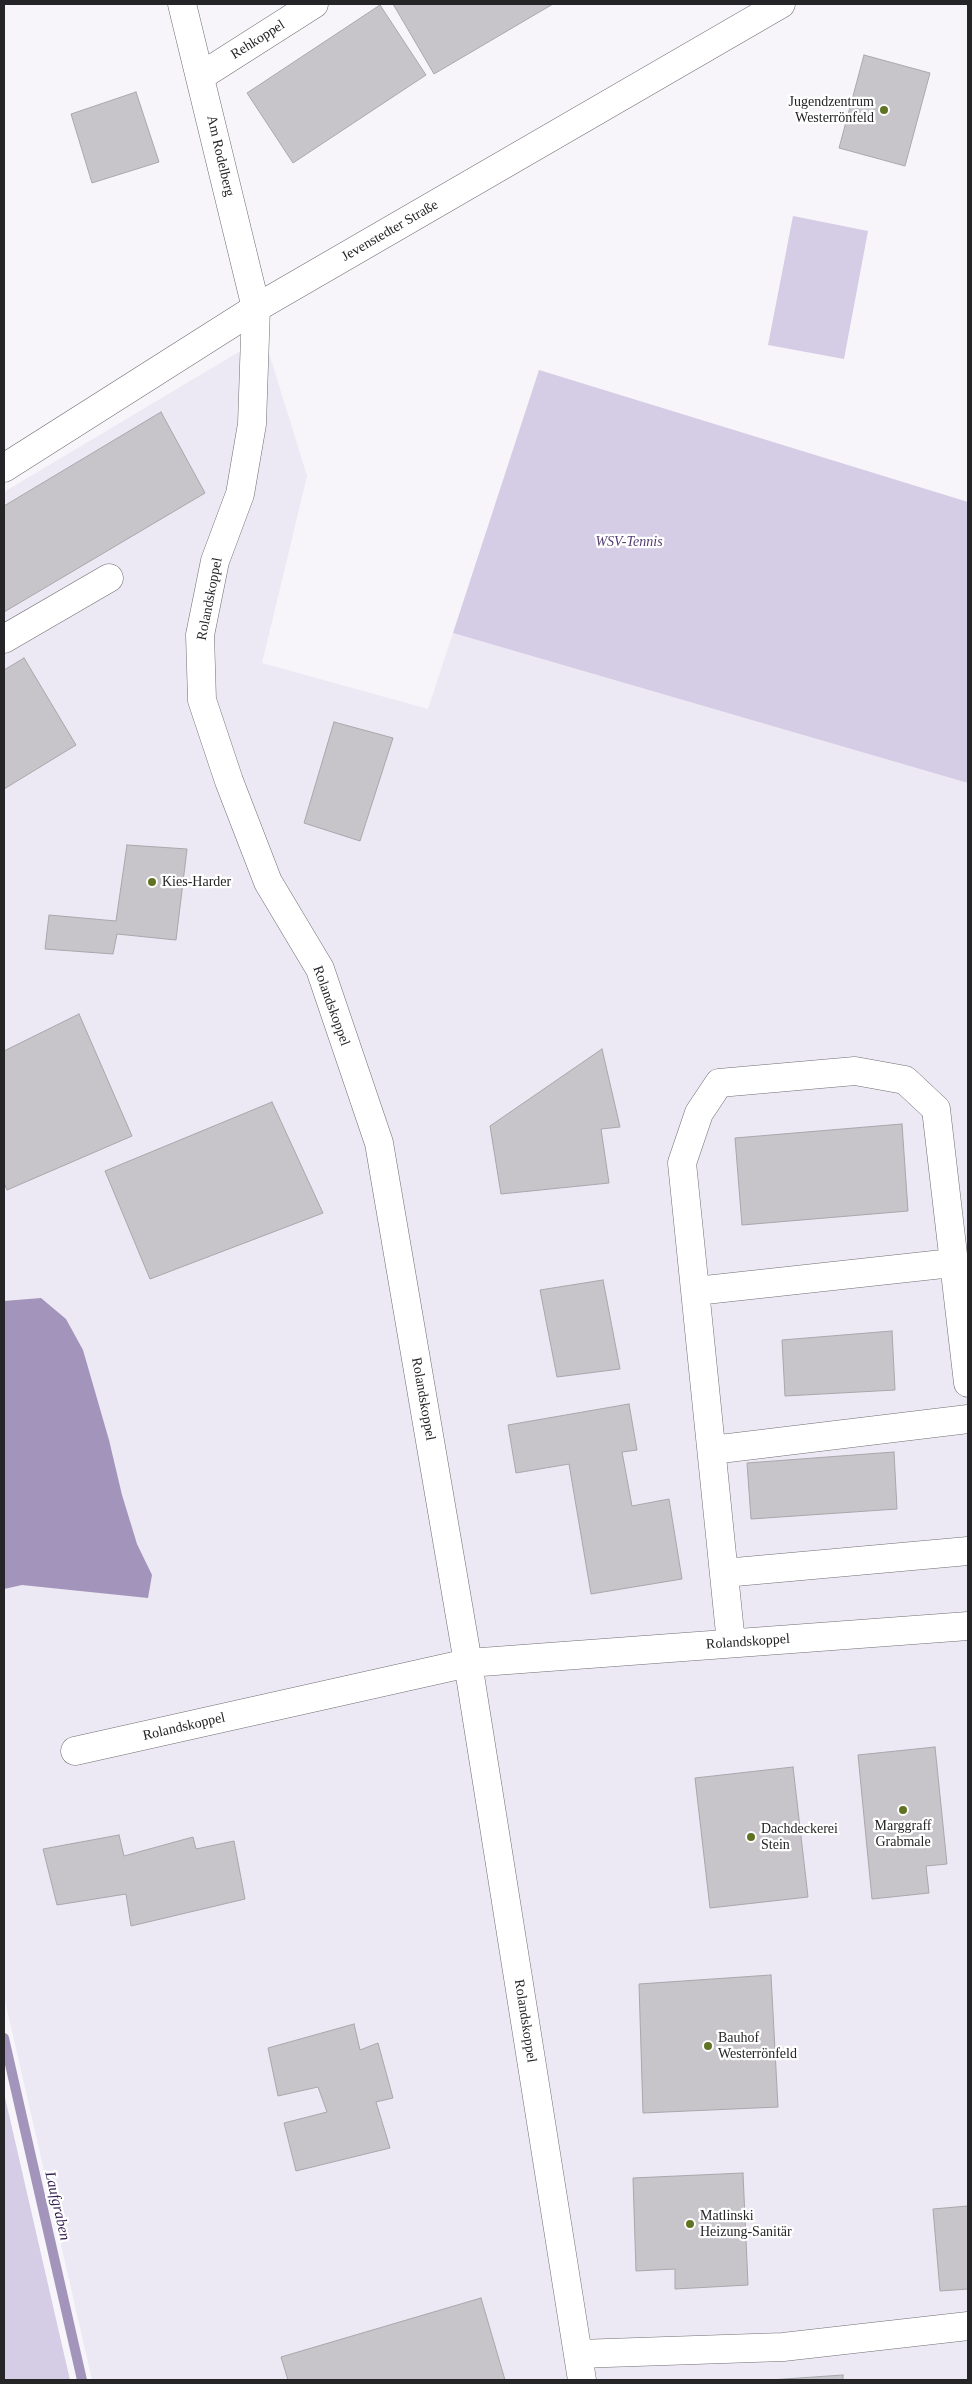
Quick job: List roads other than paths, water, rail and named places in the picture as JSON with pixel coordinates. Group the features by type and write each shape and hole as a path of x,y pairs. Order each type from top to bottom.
{"street":[{"name":"Am Rodelberg","path":"182,4 256,308"},
{"name":"Rehkoppel","path":"201,76 314,4"},
{"name":"Jevenstedter Straße","path":"4,468 256,308 781,4"},
{"name":"Rolandskoppel","path":"256,308 252,424 240,494 215,561 200,635 202,700 228,781 268,882 320,969 378,1143 468,1663 580,2367"},
{"path":"4,639 110,578"},
{"path":"731,1643 682,1163 699,1113 719,1083 855,1070 905,1080 936,1109 952,1263 968,1383"},
{"path":"696,1291 952,1263"},
{"path":"712,1450 968,1419"},
{"path":"724,1573 968,1551"},
{"name":"Rolandskoppel","path":"75,1751 468,1663 968,1626"},
{"path":"580,2367 968,2326"}],"waterway":[{"name":"Laufgraben","path":"4,2038 82,2380"}],"place":[{"name":"Jugendzentrum Westerrönfeld","path":"884,110"},
{"name":"Kies-Harder","path":"152,882"},
{"name":"Marggraff Grabmale","path":"903,1810"},
{"name":"Dachdeckerei Stein","path":"751,1837"},
{"name":"Bauhof Westerrönfeld","path":"708,2046"},
{"name":"Matlinski Heizung-Sanitär","path":"690,2224"}],"park label":[{"name":"WSV-Tennis","path":"629,542"}]}
